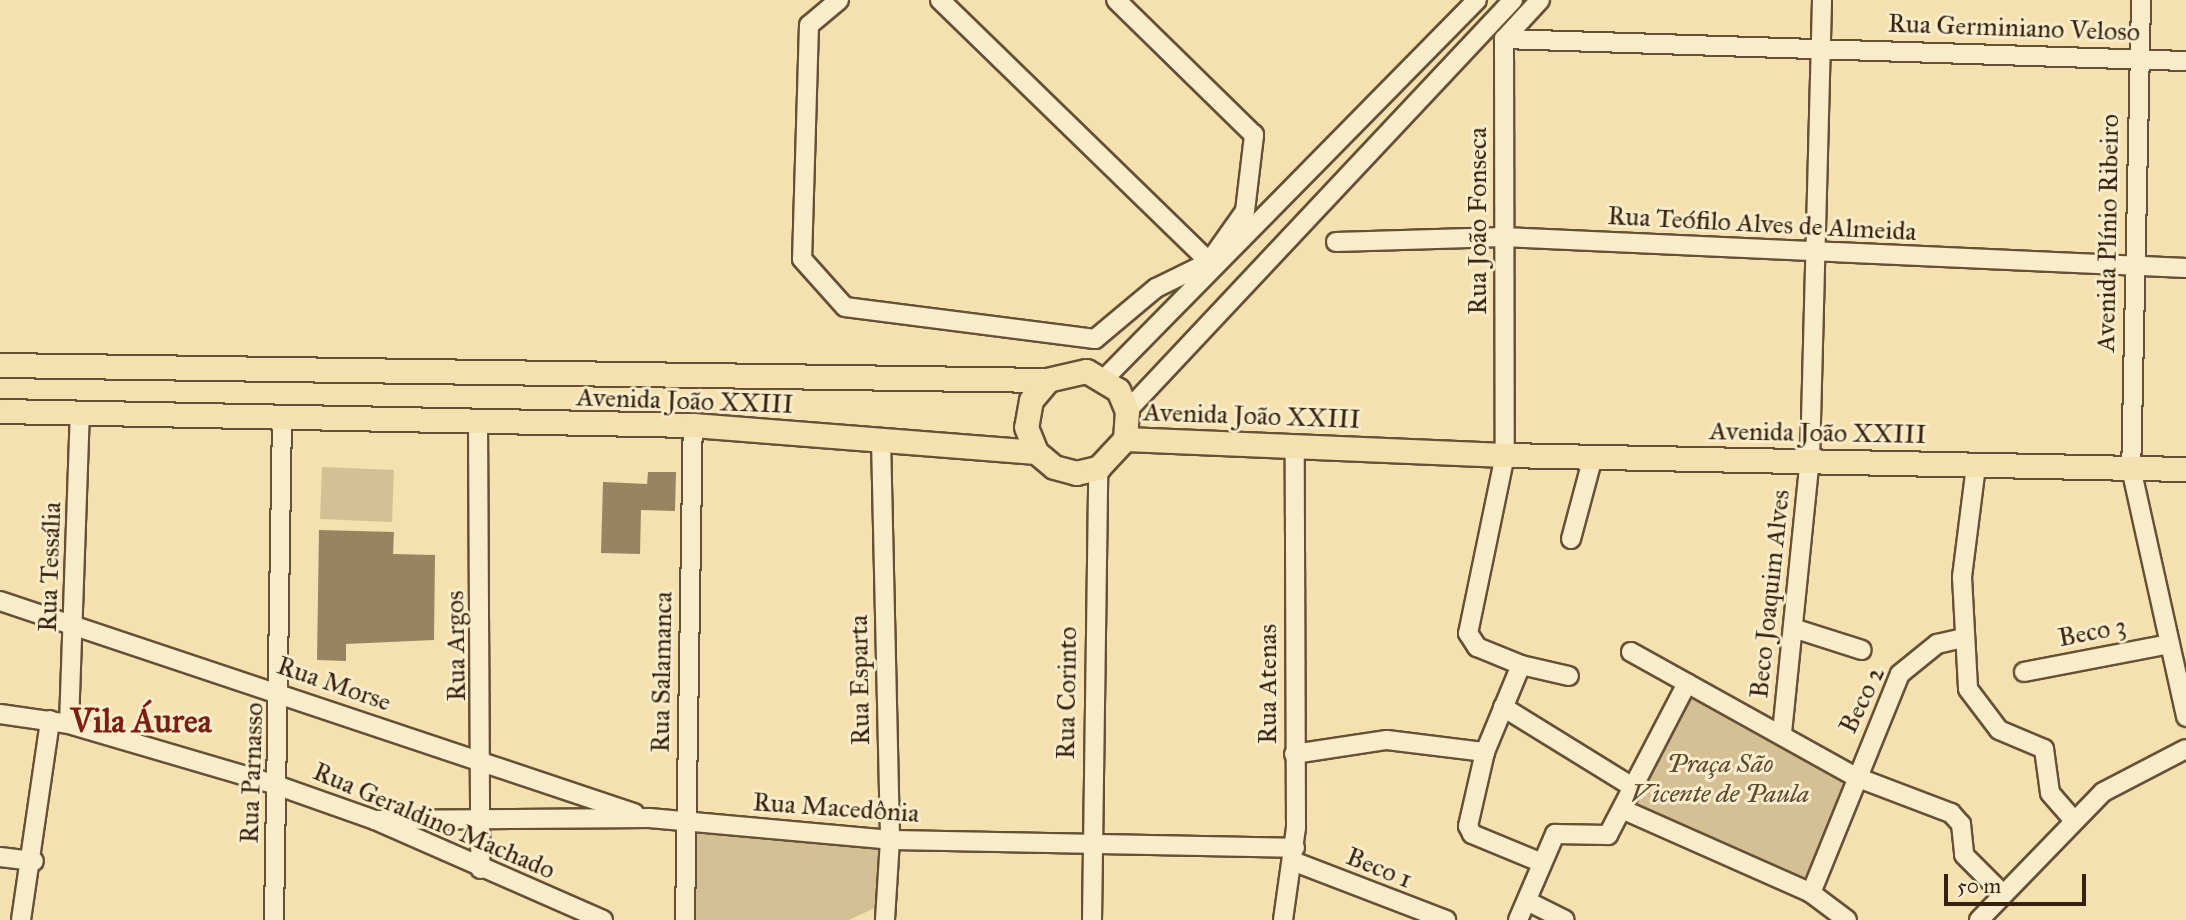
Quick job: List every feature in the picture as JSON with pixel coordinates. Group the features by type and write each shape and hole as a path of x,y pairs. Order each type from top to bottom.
{"main road":[{"name":"Avenida João XXIII","path":"0,365 1048,380"},
{"path":"1036,452 1026,427 1031,400 1048,380 1086,371 1105,378 1127,411 1125,439"},
{"name":"Avenida João XXIII","path":"0,411 693,425 1036,452 1054,467 1076,473 1098,468 1125,439 1505,455 1811,459 1976,466 2186,469"}],"street":[{"path":"839,0 809,25 802,259 845,307 1095,339 1156,288 1209,262 1245,211 1254,135 1116,0"},
{"path":"940,0 1209,262"},
{"path":"1105,378 1478,0"},
{"path":"1127,411 1513,0"},
{"path":"1504,39 1540,0"},
{"name":"Beco Joaquim Alves","path":"1782,733 1811,459 1822,0"},
{"name":"Avenida Plínio Ribeiro","path":"2141,0 2133,266 2131,468 2186,717"},
{"name":"Rua Germiniano Veloso","path":"1504,39 1821,46 2186,61"},
{"name":"Rua João Fonseca","path":"1504,39 1505,455 1468,633 1471,642 1521,666"},
{"name":"Rua Teófilo Alves de Almeida","path":"1336,242 1503,237 1818,254 2186,268"},
{"name":"Rua Tessália","path":"69,724 75,622 80,412"},
{"name":"Rua Parnasso","path":"274,920 276,785 281,693 282,417"},
{"name":"Rua Argos","path":"478,422 484,763 479,819 480,869"},
{"name":"Rua Salamanca","path":"685,920 693,425"},
{"name":"Rua Esparta","path":"881,439 890,840 886,920"},
{"name":"Rua Atenas","path":"1283,920 1295,855 1295,447"},
{"path":"1571,539 1593,457"},
{"path":"1976,466 1962,577 1964,638 1972,700 2005,734 2038,741 2047,756 2050,793 2073,819"},
{"name":"Rua Corinto","path":"1092,920 1090,845 1098,468"},
{"name":"Rua Morse","path":"0,601 75,622 650,818"},
{"name":"Beco 2","path":"1793,628 1862,650"},
{"name":"Beco 2","path":"1856,777 1900,674 1937,644 1964,638"},
{"name":"Beco 3","path":"2024,672 2169,645"},
{"path":"1631,652 1782,733 1856,777 1957,817 1964,855 2001,891"},
{"path":"1540,862 1469,831 1485,752 1521,666 1569,676"},
{"path":"1518,920 1540,862 1559,831 1605,838 1624,810 1687,683"},
{"path":"1503,707 1634,788"},
{"name":"Rua Geraldino Machado","path":"0,714 69,724 276,785 375,820 480,869 603,920"},
{"path":"21,920 34,861 50,720"},
{"path":"1294,754 1387,740 1485,752"},
{"path":"1979,920 2001,891 2073,819 2142,767 2186,749"},
{"path":"1811,893 1856,777"},
{"path":"1624,810 1811,893 1846,920"},
{"name":"Rua Macedônia","path":"375,820 650,818 686,824 890,840 1090,845 1295,855"},
{"name":"Beco 1","path":"1295,855 1446,920"},
{"path":"0,857 34,861"},
{"path":"1527,901 1565,920"}],"green space":[{"path":"322,467 394,470 392,522 320,519"},
{"name":"Praça São Vicente de Paula","path":"1687,683 1856,777 1811,893 1624,810"},
{"path":"689,832 884,844 879,906 849,920 689,920"}],"building":[{"path":"648,472 676,472 675,511 641,510 640,554 601,553 603,482 647,484"},
{"path":"319,530 394,532 393,554 435,555 434,640 346,644 346,661 317,660"}],"district":[{"name":"Vila Áurea","path":"141,722"}]}
